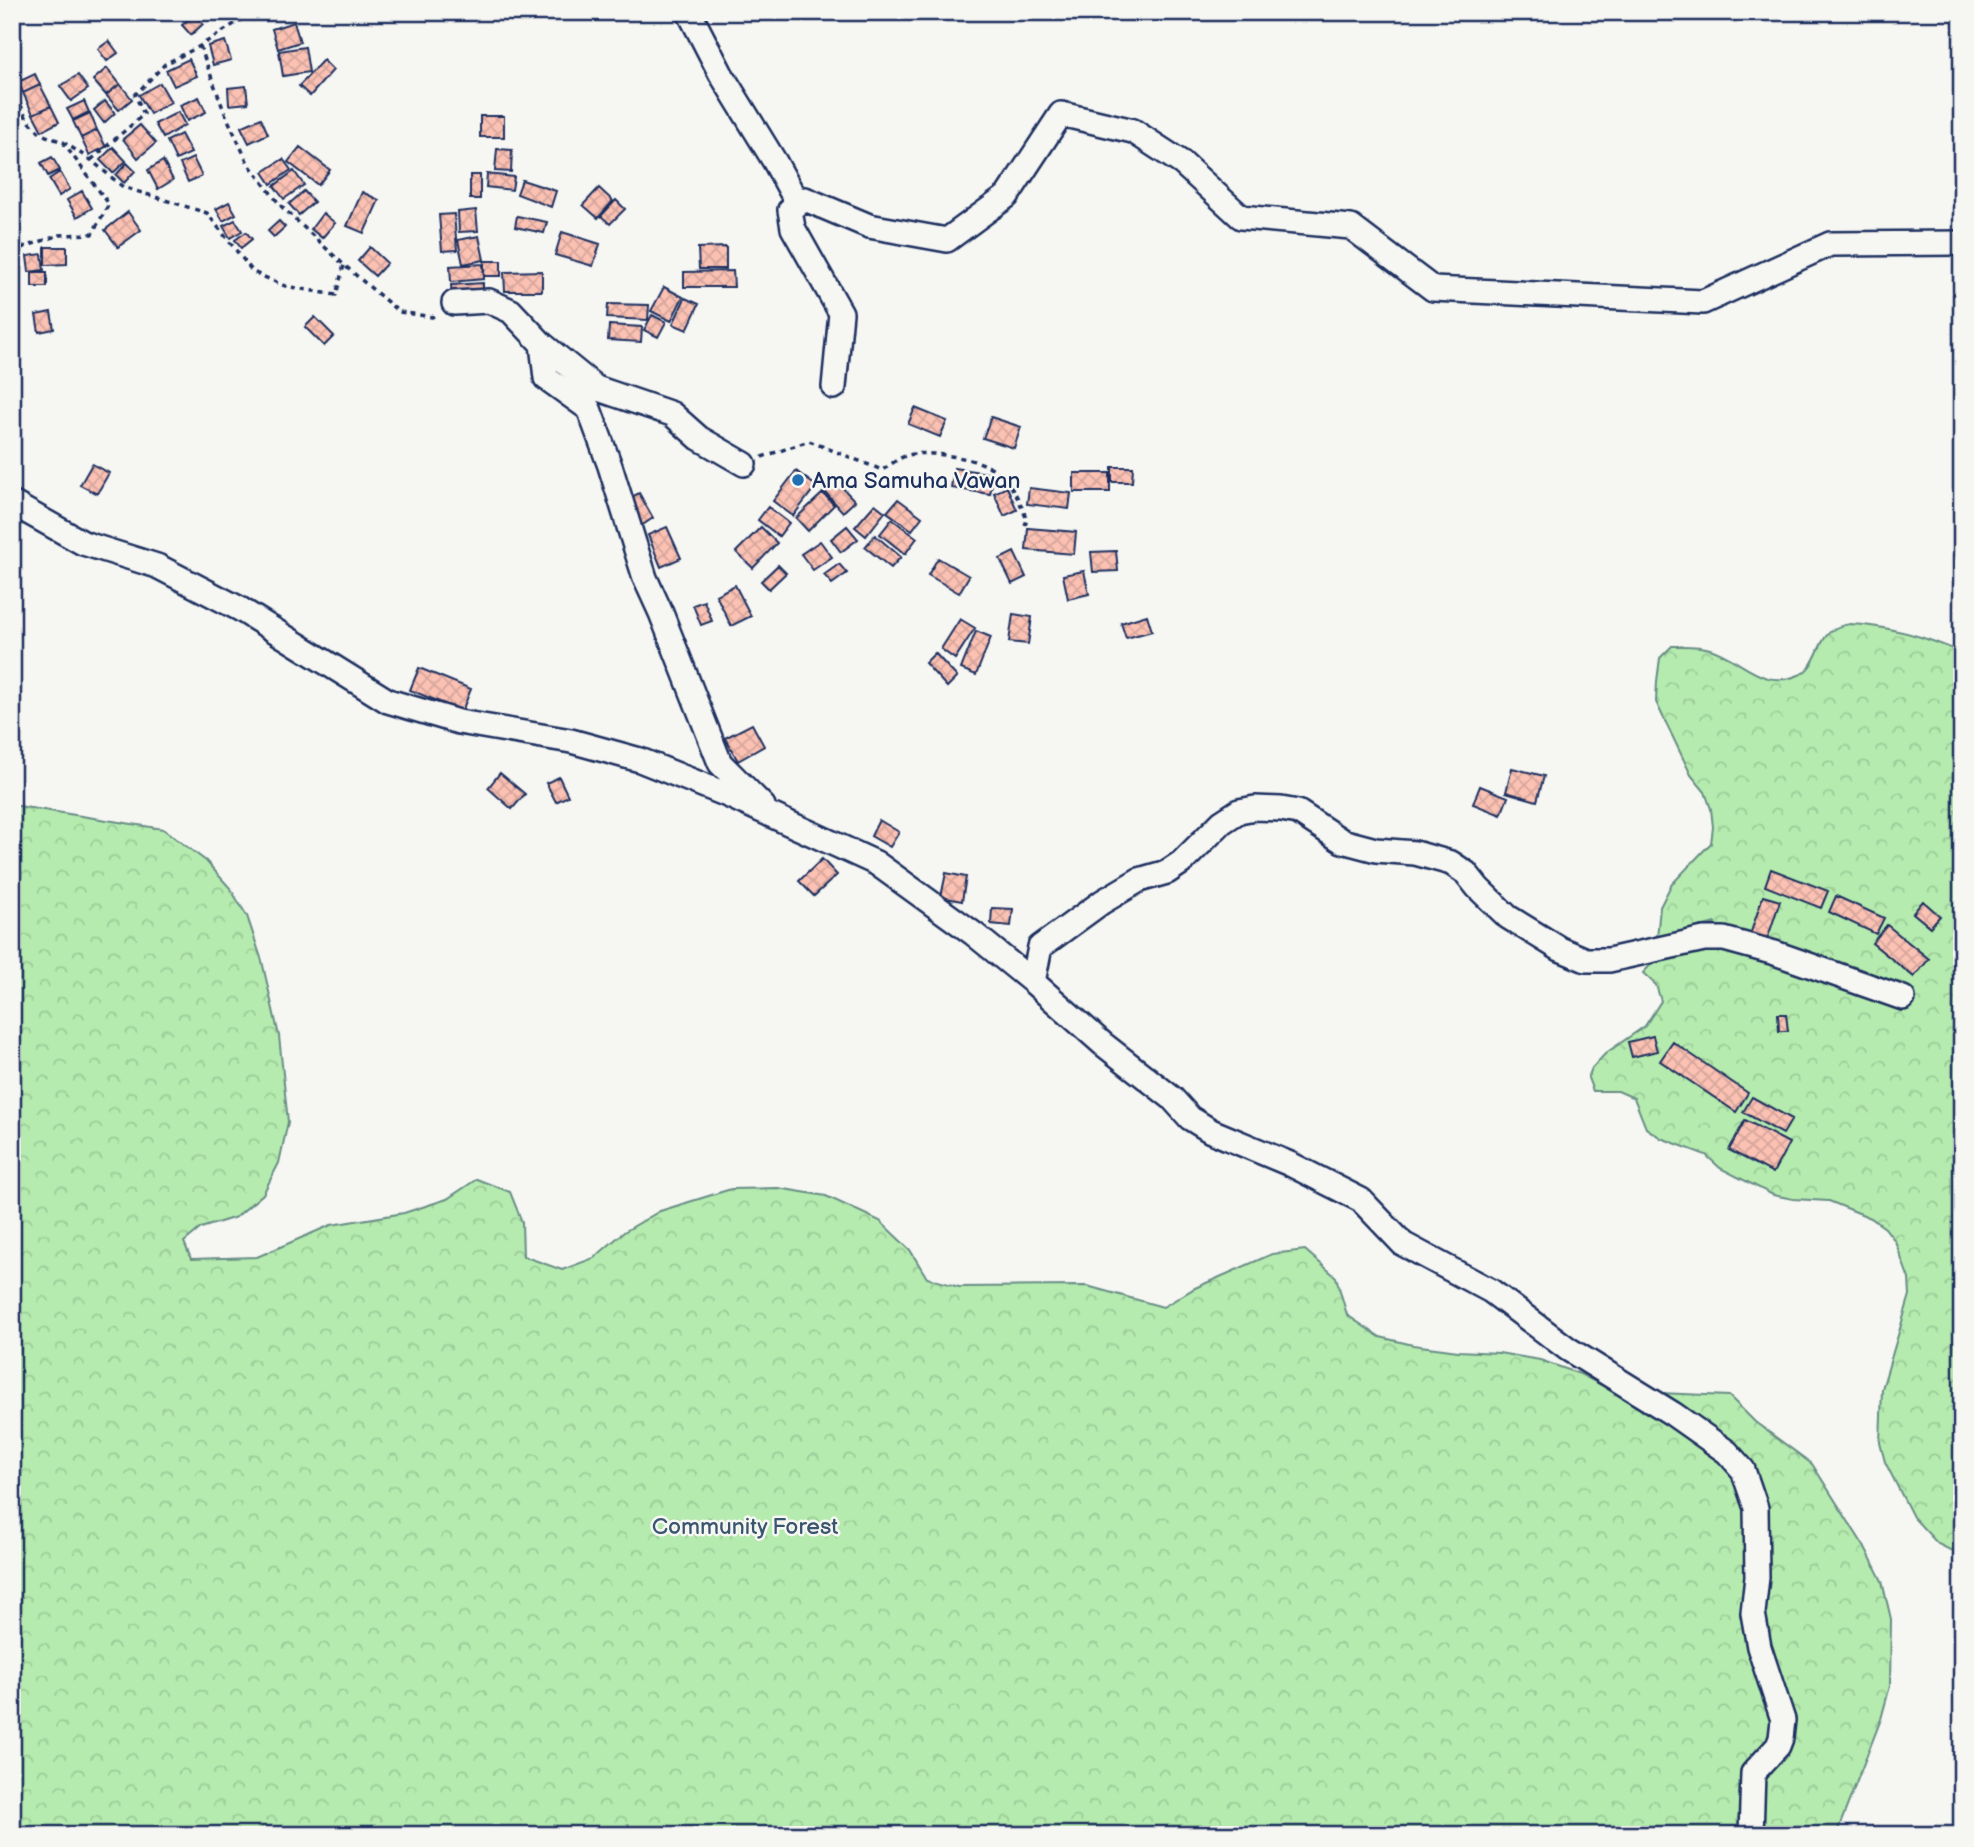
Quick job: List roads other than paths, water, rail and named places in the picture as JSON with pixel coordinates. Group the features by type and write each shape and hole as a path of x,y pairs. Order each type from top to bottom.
{"street":[{"path":"689,12 720,74 798,204"},
{"path":"834,387 841,313 793,228 790,210 805,199 869,226 947,240 1007,196 1061,114 1133,131 1182,163 1241,217 1351,227 1433,289 1703,302 1830,244 1962,243"},
{"path":"454,303 489,301 512,311 542,345 596,388 671,414 699,438 744,464"},
{"path":"542,345 546,379 589,409 645,578 720,763 774,817"},
{"path":"12,504 82,543 157,566 240,609 388,701 459,722 571,741 640,760 725,794 876,863 974,934 1103,1044 1172,1098 1190,1118 1211,1131 1290,1164 1361,1200 1403,1244 1491,1292 1568,1349 1673,1414 1727,1452 1743,1470 1756,1508 1757,1577 1753,1613 1759,1647 1783,1720 1778,1746 1753,1773 1751,1835"},
{"path":"1033,982 1040,947 1102,902 1139,880 1167,872 1182,862 1222,822 1239,811 1268,808 1297,812 1342,841 1376,850 1415,853 1451,863 1466,873 1508,917 1560,949 1586,960 1609,960 1704,939 1724,939 1775,953 1903,998"}],"place":[{"name":"Ama Samuha Vawan","path":"798,480"}],"park label":[{"name":"Community Forest","path":"745,1526"}]}
